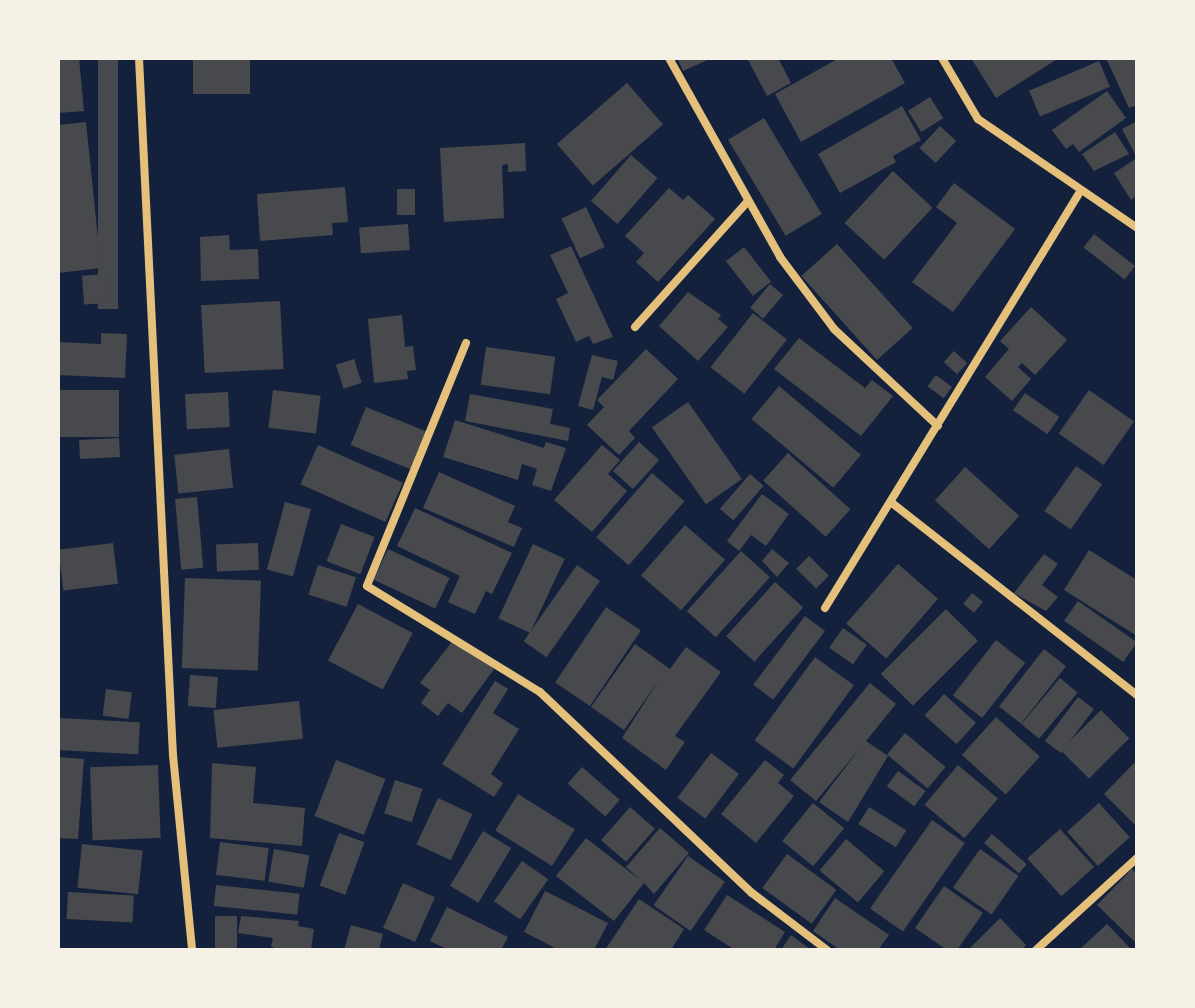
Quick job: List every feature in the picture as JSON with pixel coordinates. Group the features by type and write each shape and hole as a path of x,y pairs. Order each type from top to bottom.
{"street":[{"path":"139,58 173,755 192,950"},
{"path":"669,58 747,202 834,329 938,426"},
{"path":"942,58 978,119 1137,228"},
{"path":"825,608 1081,190"},
{"path":"635,327 747,202"},
{"path":"466,343 367,586 540,692 752,893 827,950"},
{"path":"892,503 1137,695"},
{"path":"1036,950 1137,858"}],"building":[{"path":"58,58 79,58 84,111 58,113"},
{"path":"98,58 118,58 118,309 98,309"},
{"path":"193,58 250,58 250,94 193,94"},
{"path":"677,58 712,58 683,71"},
{"path":"747,58 778,58 791,83 767,96"},
{"path":"839,58 891,58 905,83 801,142 775,94"},
{"path":"971,58 1059,58 996,98"},
{"path":"1106,58 1137,58 1137,105 1129,108"},
{"path":"1099,61 1110,87 1040,116 1029,91"},
{"path":"627,83 663,125 593,186 557,144"},
{"path":"1107,91 1126,118 1079,152 1073,144 1066,149 1052,130"},
{"path":"930,97 943,118 921,132 908,111"},
{"path":"902,106 921,140 893,156 896,162 840,193 818,154"},
{"path":"764,118 822,214 786,236 728,140"},
{"path":"1137,121 1137,158 1122,129"},
{"path":"86,122 101,268 58,273 58,125"},
{"path":"940,126 956,141 936,163 920,148"},
{"path":"1115,132 1129,154 1094,171 1082,154"},
{"path":"525,143 526,171 508,172 508,164 502,165 504,218 444,222 440,148"},
{"path":"631,155 657,178 617,224 591,201"},
{"path":"1137,158 1137,196 1131,200 1114,173"},
{"path":"893,171 932,208 884,260 845,223"},
{"path":"954,183 1015,229 953,312 912,282 957,223 936,207"},
{"path":"345,187 348,222 332,223 333,235 260,241 257,194"},
{"path":"669,188 683,200 688,195 715,219 658,282 636,262 644,253 625,236"},
{"path":"397,189 415,189 415,215 397,215"},
{"path":"586,207 605,247 580,258 562,218"},
{"path":"408,224 410,250 361,253 359,227"},
{"path":"1094,234 1135,266 1125,279 1084,247"},
{"path":"229,235 230,250 258,249 259,279 201,281 200,237"},
{"path":"837,244 913,328 877,360 801,276"},
{"path":"571,246 613,337 593,344 589,336 576,342 556,299 568,293 550,255"},
{"path":"744,247 771,282 753,296 726,261"},
{"path":"106,274 108,303 84,305 82,276"},
{"path":"770,284 783,295 763,319 750,308"},
{"path":"688,292 721,315 718,319 728,327 698,361 659,326"},
{"path":"280,301 284,369 205,373 201,305"},
{"path":"1031,307 1067,340 1035,375 1022,363 1018,367 1031,379 1012,401 985,377 1009,349 1000,341"},
{"path":"753,313 787,339 744,394 711,367"},
{"path":"402,315 405,347 413,346 416,370 407,371 408,379 374,383 368,319"},
{"path":"101,333 127,334 125,378 58,375 58,342 101,344"},
{"path":"799,338 865,388 872,380 893,396 861,436 774,369"},
{"path":"486,347 555,357 550,394 481,385"},
{"path":"646,349 678,379 629,431 635,438 619,455 587,425 604,407 597,400"},
{"path":"954,351 967,363 957,374 944,362"},
{"path":"592,355 618,361 613,380 602,377 593,410 578,406"},
{"path":"354,359 362,383 344,389 336,365"},
{"path":"936,375 952,387 944,398 928,386"},
{"path":"779,386 861,455 833,488 751,419"},
{"path":"58,390 119,390 119,437 58,437"},
{"path":"273,390 321,396 316,434 268,428"},
{"path":"1089,390 1134,422 1104,465 1059,433"},
{"path":"228,392 230,427 187,429 185,394"},
{"path":"1025,393 1059,417 1047,434 1013,410"},
{"path":"470,394 553,409 550,424 570,428 568,441 465,421"},
{"path":"688,402 742,479 706,504 652,427"},
{"path":"366,407 427,432 412,470 351,445"},
{"path":"455,420 544,448 546,442 566,448 551,491 532,485 537,469 522,464 518,480 443,457"},
{"path":"119,438 120,457 80,459 79,440"},
{"path":"639,442 659,460 633,489 613,471"},
{"path":"318,445 403,483 385,522 301,484"},
{"path":"602,445 620,460 608,474 627,491 592,532 554,500"},
{"path":"229,449 233,488 178,494 174,455"},
{"path":"788,453 850,509 826,537 763,480"},
{"path":"1076,466 1102,484 1071,529 1044,511"},
{"path":"965,467 1019,516 989,549 935,500"},
{"path":"439,472 515,506 508,522 522,528 514,547 423,508"},
{"path":"652,473 684,501 629,565 596,537"},
{"path":"750,474 764,486 733,521 720,509"},
{"path":"762,494 789,514 766,546 751,535 739,551 727,541"},
{"path":"197,497 203,568 181,570 175,499"},
{"path":"285,502 311,509 293,577 267,570"},
{"path":"415,508 512,553 492,594 486,591 475,614 448,602 460,576 397,546"},
{"path":"341,524 375,537 360,574 327,561"},
{"path":"685,525 725,560 681,610 641,576"},
{"path":"113,543 118,584 63,590 58,550"},
{"path":"258,543 259,570 217,571 216,544"},
{"path":"533,544 565,559 530,633 498,618"},
{"path":"388,549 450,578 435,609 374,580"},
{"path":"772,549 789,563 777,577 762,561"},
{"path":"1089,550 1137,580 1137,636 1064,590"},
{"path":"741,551 770,577 716,637 687,611"},
{"path":"1044,554 1058,564 1042,585 1058,597 1046,611 1014,593"},
{"path":"809,556 829,576 816,589 796,569"},
{"path":"898,564 938,599 886,658 846,624"},
{"path":"318,565 356,577 346,607 308,594"},
{"path":"577,565 600,581 547,657 524,641"},
{"path":"185,578 261,581 258,671 182,668"},
{"path":"775,582 803,607 754,662 726,636"},
{"path":"972,593 983,602 974,613 963,604"},
{"path":"1078,601 1137,642 1123,662 1064,621"},
{"path":"358,604 413,633 383,690 328,661"},
{"path":"606,607 641,630 590,706 555,682"},
{"path":"946,609 978,641 913,706 881,674"},
{"path":"805,616 825,631 773,700 753,685"},
{"path":"843,628 867,645 853,664 829,648"},
{"path":"454,639 494,669 462,713 448,703 438,716 421,703 430,690 420,683"},
{"path":"996,640 1025,663 982,718 953,695"},
{"path":"635,644 670,669 686,647 721,672 675,736 685,742 666,770 622,738 659,680 624,730 591,707"},
{"path":"1044,649 1066,666 1021,724 999,707"},
{"path":"815,657 854,685 793,769 754,740"},
{"path":"190,675 218,677 216,708 188,706"},
{"path":"1060,678 1078,693 1039,739 1021,724"},
{"path":"495,681 508,689 493,713 519,729 491,774 503,783 494,797 442,764"},
{"path":"870,683 896,704 866,741 888,756 848,822 819,802 861,747 816,801 790,780"},
{"path":"106,689 132,692 129,719 103,716"},
{"path":"944,694 976,723 957,744 925,716"},
{"path":"1078,697 1094,709 1061,753 1045,741"},
{"path":"299,701 303,739 217,748 213,710"},
{"path":"1101,710 1129,738 1089,779 1061,750"},
{"path":"996,717 1040,756 1006,794 962,755"},
{"path":"58,718 140,722 138,754 58,750"},
{"path":"905,733 946,767 928,789 887,754"},
{"path":"711,753 739,774 705,819 677,798"},
{"path":"58,757 84,759 78,839 58,838"},
{"path":"336,760 385,779 364,835 314,816"},
{"path":"765,760 784,775 778,783 794,796 756,843 721,814"},
{"path":"1137,760 1137,827 1104,794"},
{"path":"212,763 256,767 253,803 305,808 302,846 210,838"},
{"path":"158,765 161,838 93,840 90,767"},
{"path":"958,765 998,798 964,838 925,805"},
{"path":"582,767 620,800 605,816 568,784"},
{"path":"898,771 926,791 914,806 887,786"},
{"path":"395,780 423,789 412,822 384,813"},
{"path":"518,794 575,830 552,866 495,830"},
{"path":"438,798 472,814 451,860 416,844"},
{"path":"813,803 844,828 813,866 782,841"},
{"path":"1099,803 1130,837 1098,866 1067,832"},
{"path":"630,807 655,829 626,862 601,840"},
{"path":"869,807 906,830 896,847 858,824"},
{"path":"932,820 965,843 903,931 870,908"},
{"path":"660,828 689,853 654,894 644,883 614,921 556,876 586,838 640,880 626,867"},
{"path":"1060,829 1094,867 1061,896 1027,858"},
{"path":"483,831 511,848 478,903 450,886"},
{"path":"339,833 364,842 345,895 320,886"},
{"path":"992,834 1027,864 1019,873 984,843"},
{"path":"846,839 884,871 858,903 820,870"},
{"path":"220,842 269,848 265,881 216,875"},
{"path":"82,844 143,850 138,894 77,888"},
{"path":"274,849 309,855 304,888 268,881"},
{"path":"980,849 1019,876 992,914 953,888"},
{"path":"787,854 836,890 812,924 762,888"},
{"path":"688,856 725,882 690,931 654,905"},
{"path":"522,861 548,879 520,919 494,901"},
{"path":"1132,869 1137,875 1137,944 1097,905"},
{"path":"403,883 435,897 415,942 383,928"},
{"path":"216,885 300,894 297,915 214,906"},
{"path":"944,886 983,913 957,950 947,950 915,928"},
{"path":"545,891 608,923 594,950 559,950 524,932"},
{"path":"68,892 134,895 132,922 67,919"},
{"path":"727,895 785,932 774,950 735,950 704,930"},
{"path":"835,898 889,935 878,950 840,950 813,931"},
{"path":"639,899 684,929 671,950 605,950"},
{"path":"447,907 508,937 501,950 449,950 430,941"},
{"path":"215,916 237,916 237,950 215,950"},
{"path":"241,916 299,921 298,926 314,929 311,950 277,950 271,946 273,938 238,933"},
{"path":"1000,918 1026,945 1022,950 968,950"},
{"path":"1107,924 1132,950 1079,950"},
{"path":"351,925 383,934 379,950 344,950"},
{"path":"791,935 811,950 781,950"}]}
